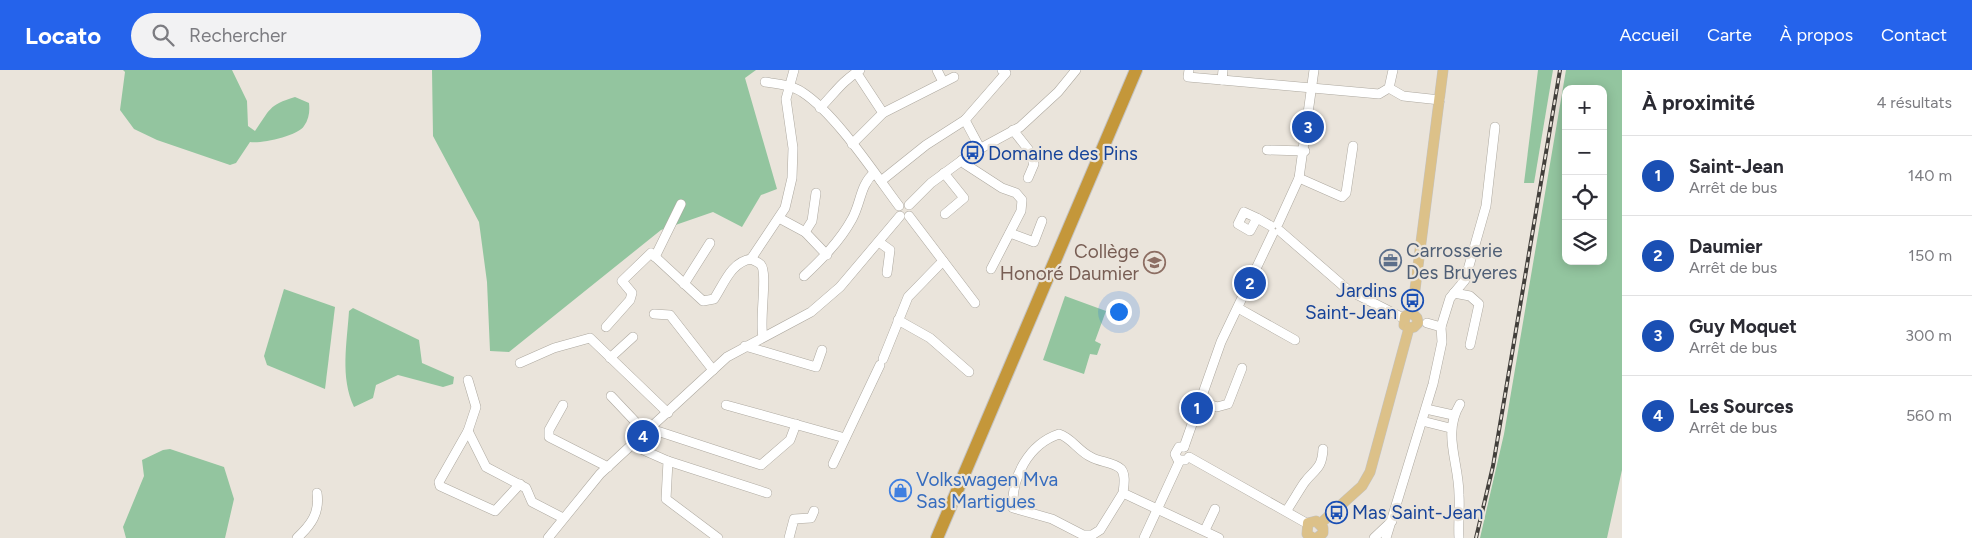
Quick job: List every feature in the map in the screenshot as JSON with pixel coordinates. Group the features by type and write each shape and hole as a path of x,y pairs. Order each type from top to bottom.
{"highway":[{"path":"930,538 1127,70"},
{"path":"937,538 1136,70"}],"main road":[{"path":"1321,523 1362,486 1370,472 1414,321 1443,70"},
{"path":"1313,521 1321,523 1324,531 1311,537 1306,531 1308,524 1313,521"}],"street":[{"path":"653,255 698,298 710,302 714,299 732,270 739,264 751,259 785,208 792,178 793,148 786,99 794,70"},
{"path":"937,70 943,82"},
{"path":"880,182 926,145 965,120 1006,73 1002,70"},
{"path":"975,303 898,210 962,160 1013,130 1058,92 1076,70"},
{"path":"1188,70 1188,77 1377,94 1389,88"},
{"path":"1222,80 1223,70"},
{"path":"1144,538 1157,507 1189,450 1184,447 1221,342 1300,178 1314,70"},
{"path":"1389,88 1393,70"},
{"path":"820,108 835,94 837,87 858,71 883,113"},
{"path":"852,144 883,113 954,76"},
{"path":"766,82 790,86 802,92 820,108 852,144 880,182 904,206"},
{"path":"1389,88 1403,96 1440,100"},
{"path":"965,120 980,148"},
{"path":"1386,538 1426,409 1442,342 1441,327 1450,298 1465,280 1486,206 1495,127"},
{"path":"1013,130 1028,149 1034,164 1028,178"},
{"path":"1300,178 1342,197 1346,193 1353,146"},
{"path":"1266,150 1305,151"},
{"path":"962,160 965,164 1002,188 1016,193 1022,200 1021,212 991,269"},
{"path":"804,276 827,255 853,217 862,190 868,178 874,173"},
{"path":"944,173 964,198 945,214"},
{"path":"804,232 812,221 816,193"},
{"path":"606,327 630,300 632,293 622,281 653,255 681,204"},
{"path":"548,538 588,487 726,357 811,312 840,287 904,216"},
{"path":"779,218 804,232 827,255"},
{"path":"1256,218 1275,229 1348,290 1414,321 1441,327"},
{"path":"1010,233 1034,242 1042,221"},
{"path":"879,242 890,250 887,273"},
{"path":"684,284 710,243"},
{"path":"751,259 762,266 764,275 761,312 763,336"},
{"path":"834,464 881,362 908,297 943,262"},
{"path":"1454,293 1470,296 1479,304 1470,345"},
{"path":"1238,308 1295,340"},
{"path":"654,314 670,315 712,370"},
{"path":"898,320 930,338 969,372"},
{"path":"610,358 633,337"},
{"path":"520,363 554,348 590,338 668,413"},
{"path":"745,346 816,367 822,350"},
{"path":"1200,401 1217,407 1228,404 1242,368"},
{"path":"468,380 476,407 468,432 439,482 440,486 496,511 520,484"},
{"path":"612,396 648,431 761,465 790,440 796,424"},
{"path":"1459,538 1459,494 1450,428 1453,415 1460,404"},
{"path":"563,405 549,430 549,437 608,467"},
{"path":"726,405 845,438"},
{"path":"1426,409 1453,415"},
{"path":"1422,421 1450,428"},
{"path":"468,432 486,467 520,484 526,488 532,502 563,518"},
{"path":"1059,434 1066,436 1088,456 1119,467 1124,483 1123,493 1100,530 1092,535 1083,535 1052,519 1013,508 1018,476 1025,460 1032,450 1059,434"},
{"path":"636,442 643,450 668,461 767,493"},
{"path":"1287,510 1306,480 1315,473 1323,458 1323,449"},
{"path":"1184,458 1287,510 1308,524"},
{"path":"668,461 666,499 718,538"},
{"path":"297,538 312,524 319,502 317,493"},
{"path":"1123,493 1157,507 1219,538"},
{"path":"1205,530 1215,509"},
{"path":"789,538 794,519 811,518 814,511"},
{"path":"1374,538 1392,520"}],"green space":[{"path":"123,70 232,70 247,101 248,126 255,131 270,109 279,103 295,97 309,103 308,118 304,126 295,133 270,140 250,142 236,163 230,165 157,140 134,129 120,110 125,72"},
{"path":"432,70 756,70 745,78 777,189 761,195 742,227 713,212 661,230 509,352 490,351 487,282 479,222 433,136"},
{"path":"1538,70 1553,70 1534,183 1524,183"},
{"path":"1566,70 1622,70 1622,470 1607,538 1480,538 1504,434 1562,93 1562,265 1607,265 1607,85 1563,85"},
{"path":"284,289 335,307 325,389 267,365 264,356"},
{"path":"1065,296 1106,311 1095,341 1101,344 1097,355 1090,354 1084,374 1043,360"},
{"path":"353,308 419,340 422,363 454,377 453,384 443,387 398,375 376,385 373,398 354,407 347,384 346,372 349,311"},
{"path":"170,449 224,467 234,499 225,538 126,538 123,527 144,476 142,460 163,450"}],"railway":[{"path":"1476,538 1493,466 1560,70"}],"place":[{"name":"Guy Moquet","path":"1308,127"},
{"name":"Domaine des Pins","path":"972,153"},
{"name":"Carrosserie Des Bruyeres","path":"1390,261"},
{"name":"Collège Honoré Daumier","path":"1155,262"},
{"name":"Daumier","path":"1250,283"},
{"name":"Jardins Saint-Jean","path":"1413,301"},
{"name":"Saint-Jean","path":"1197,408"},
{"name":"Les Sources","path":"643,436"},
{"name":"Volkswagen Mva Sas Martigues","path":"900,490"},
{"name":"Mas Saint-Jean","path":"1336,512"}]}
